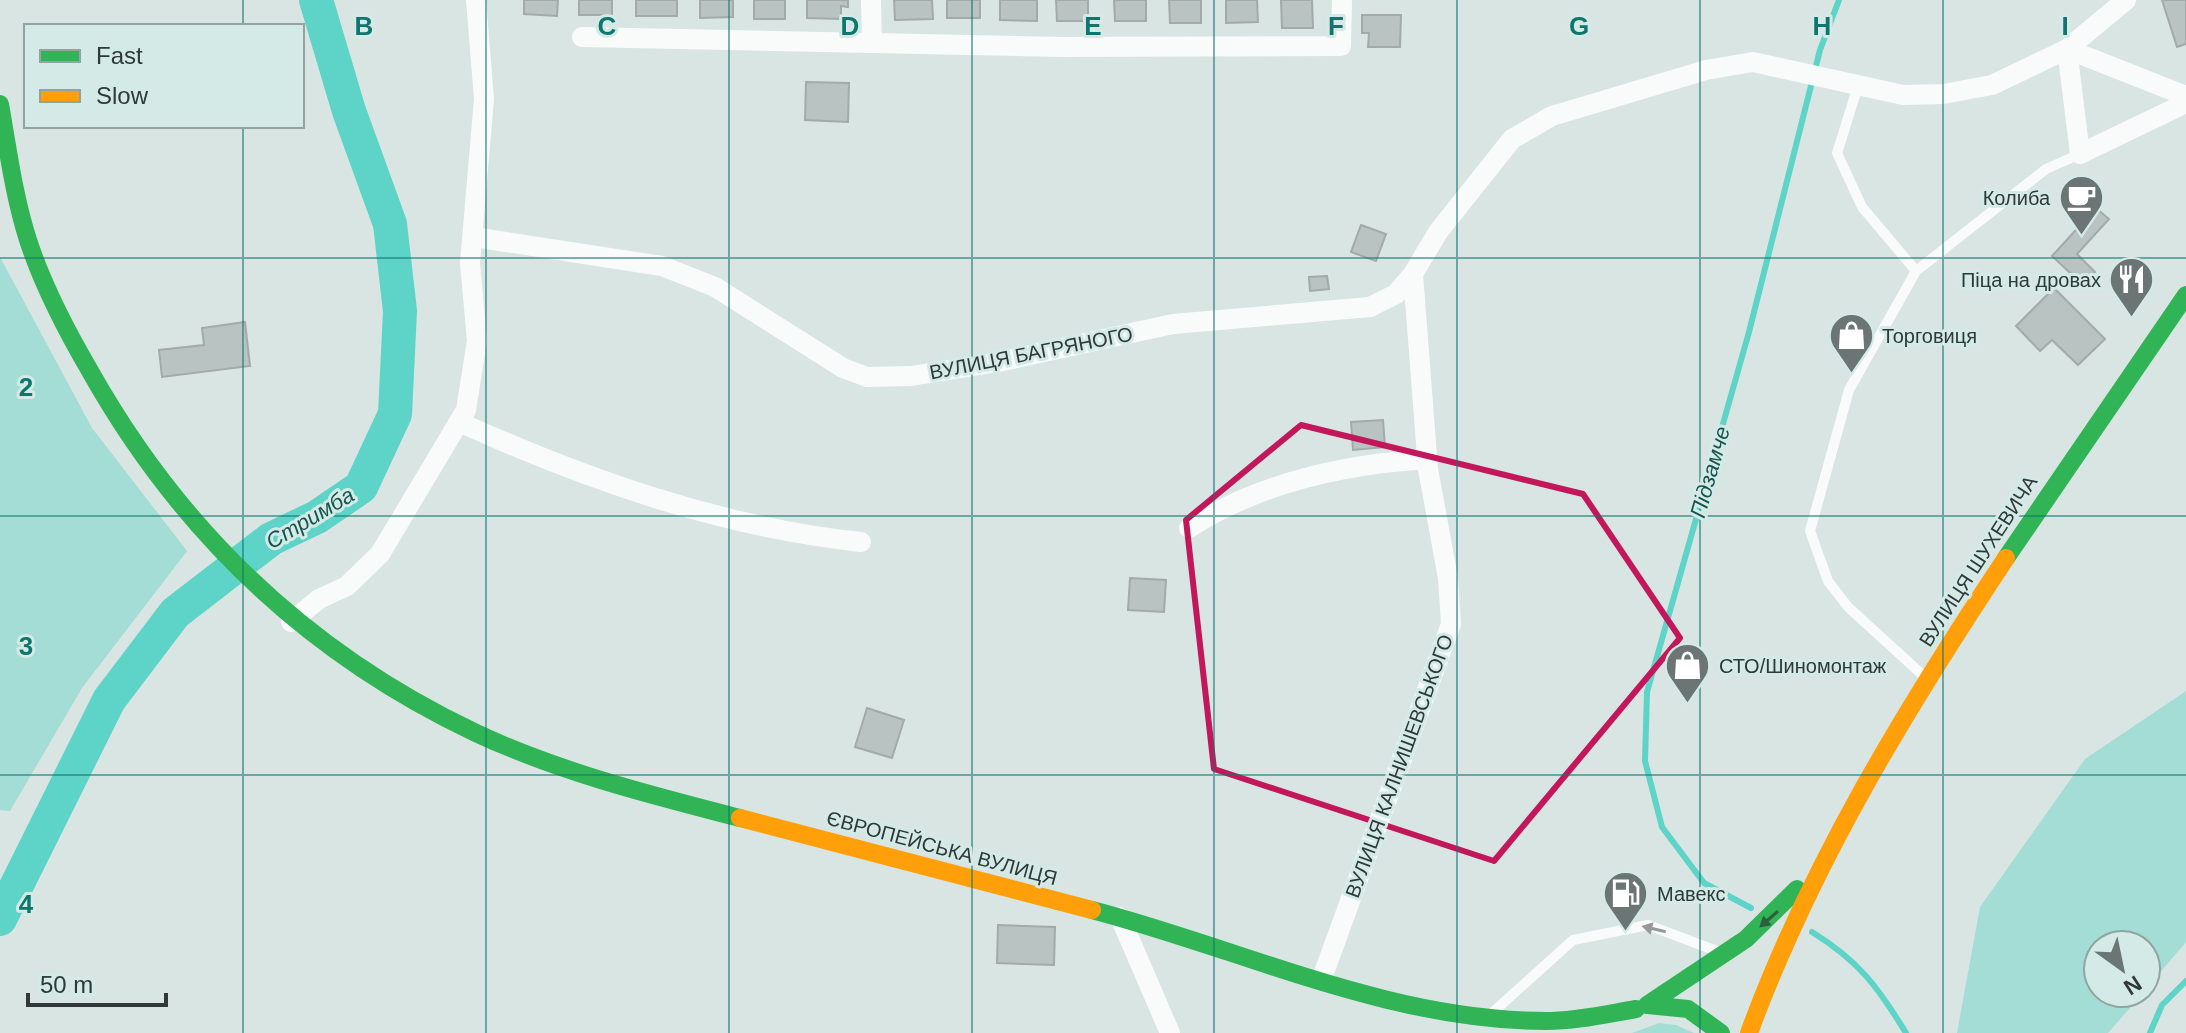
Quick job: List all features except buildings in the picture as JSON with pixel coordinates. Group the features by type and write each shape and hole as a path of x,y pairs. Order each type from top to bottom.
{"main road":[{"name":"ЄВРОПЕЙСЬКА ВУЛИЦЯ","path":"0,104 28,241 52,299 95,382 147,468 210,545 291,622 390,689 477,733 549,763 693,806 1120,917 1481,1025 1583,1019 1641,1007"},
{"name":"ВУЛИЦЯ ШУХЕВИЧА","path":"1749,1033 1772,968 1821,861 1927,680 2133,366 2186,295"},
{"name":"ВУЛИЦЯ ШУХЕВИЧА","path":"1604,1033 1616,1020 1728,955 1779,911 1821,861"},
{"path":"1641,1007 1670,1004 1692,1010 1721,1033"}],"street":[{"path":"291,622 319,599 354,580 380,554 459,422 469,398 477,341 470,278 473,207 482,158 484,99 476,0"},
{"path":"871,0 872,43"},
{"path":"582,37 872,43 1341,46 1342,0"},
{"path":"1413,274 1438,232 1490,163 1512,139 1552,116 1706,70 1753,62 1806,71 1903,95 1943,94 1992,85 2067,49 2126,0"},
{"path":"2067,49 2186,96"},
{"path":"2067,49 2080,154 2186,103"},
{"name":"ВУЛИЦЯ БАГРЯНОГО","path":"474,237 662,266 715,287 843,368 867,377 911,376 998,362 1173,324 1370,307 1396,294 1413,274"},
{"name":"ВУЛИЦЯ КАЛНИШЕВСЬКОГО","path":"1322,978 1451,624 1448,578 1428,459 1413,274"},
{"path":"459,422 609,485 715,516 818,538 861,542"},
{"path":"1189,528 1268,488 1381,462 1428,459"},
{"path":"1120,917 1170,1033"}],"lane":[{"path":"1858,86 1837,153 1862,207 1916,271"},
{"path":"1927,680 1848,607 1828,581 1810,531 1849,390 1916,271 2046,169 2080,154"},
{"path":"1481,1025 1573,940 1648,925 1728,955"}],"highlighted area":[{"path":"1301,425 1583,494 1680,638 1494,861 1214,769 1186,520"}],"shaded area":[{"path":"0,257 92,428 187,551 82,688 10,811 0,810"},
{"path":"2186,691 2186,942 2162,970 2162,929 2082,929 2082,1009 2129,1009 2108,1033 1957,1033 1980,907 2085,759"},
{"path":"1659,1023 1676,1025 1694,1033 1632,1033"}],"waterway":[{"name":"Стримба","path":"0,919 109,700 175,613 271,539 317,517 361,487 395,414 400,311 390,224 349,111 316,0"},
{"name":"Підзамче","path":"1751,908 1704,883 1662,827 1645,761 1647,692 1749,332 1820,50 1839,0"},
{"name":"Підзамче","path":"1812,932 1843,954 1866,976 1906,1033"},
{"path":"2150,1033 2162,1005 2186,981"}],"traffic: fast":[{"path":"0,104 15,190 28,240 72,340 126,429 165,484 208,535 254,582 304,626 358,666 476,733 573,771 740,818"},
{"path":"2006,558 2186,295"},
{"path":"1647,1005 1746,939 1797,889"},
{"path":"1092,910 1316,980 1430,1009 1488,1018 1546,1021 1580,1019 1636,1009"},
{"path":"1648,1005 1688,1009 1721,1033"}],"traffic: slow":[{"path":"1749,1033 1774,970 1832,847 1897,730 2006,558"},
{"path":"740,818 1092,910"}],"place":[{"name":"Колиба","path":"2081,237"},
{"name":"Піца на дровах","path":"2132,319"},
{"name":"Торговиця","path":"1851,375"},
{"name":"СТО/Шиномонтаж","path":"1688,705"},
{"name":"Мавекс","path":"1626,933"}]}
